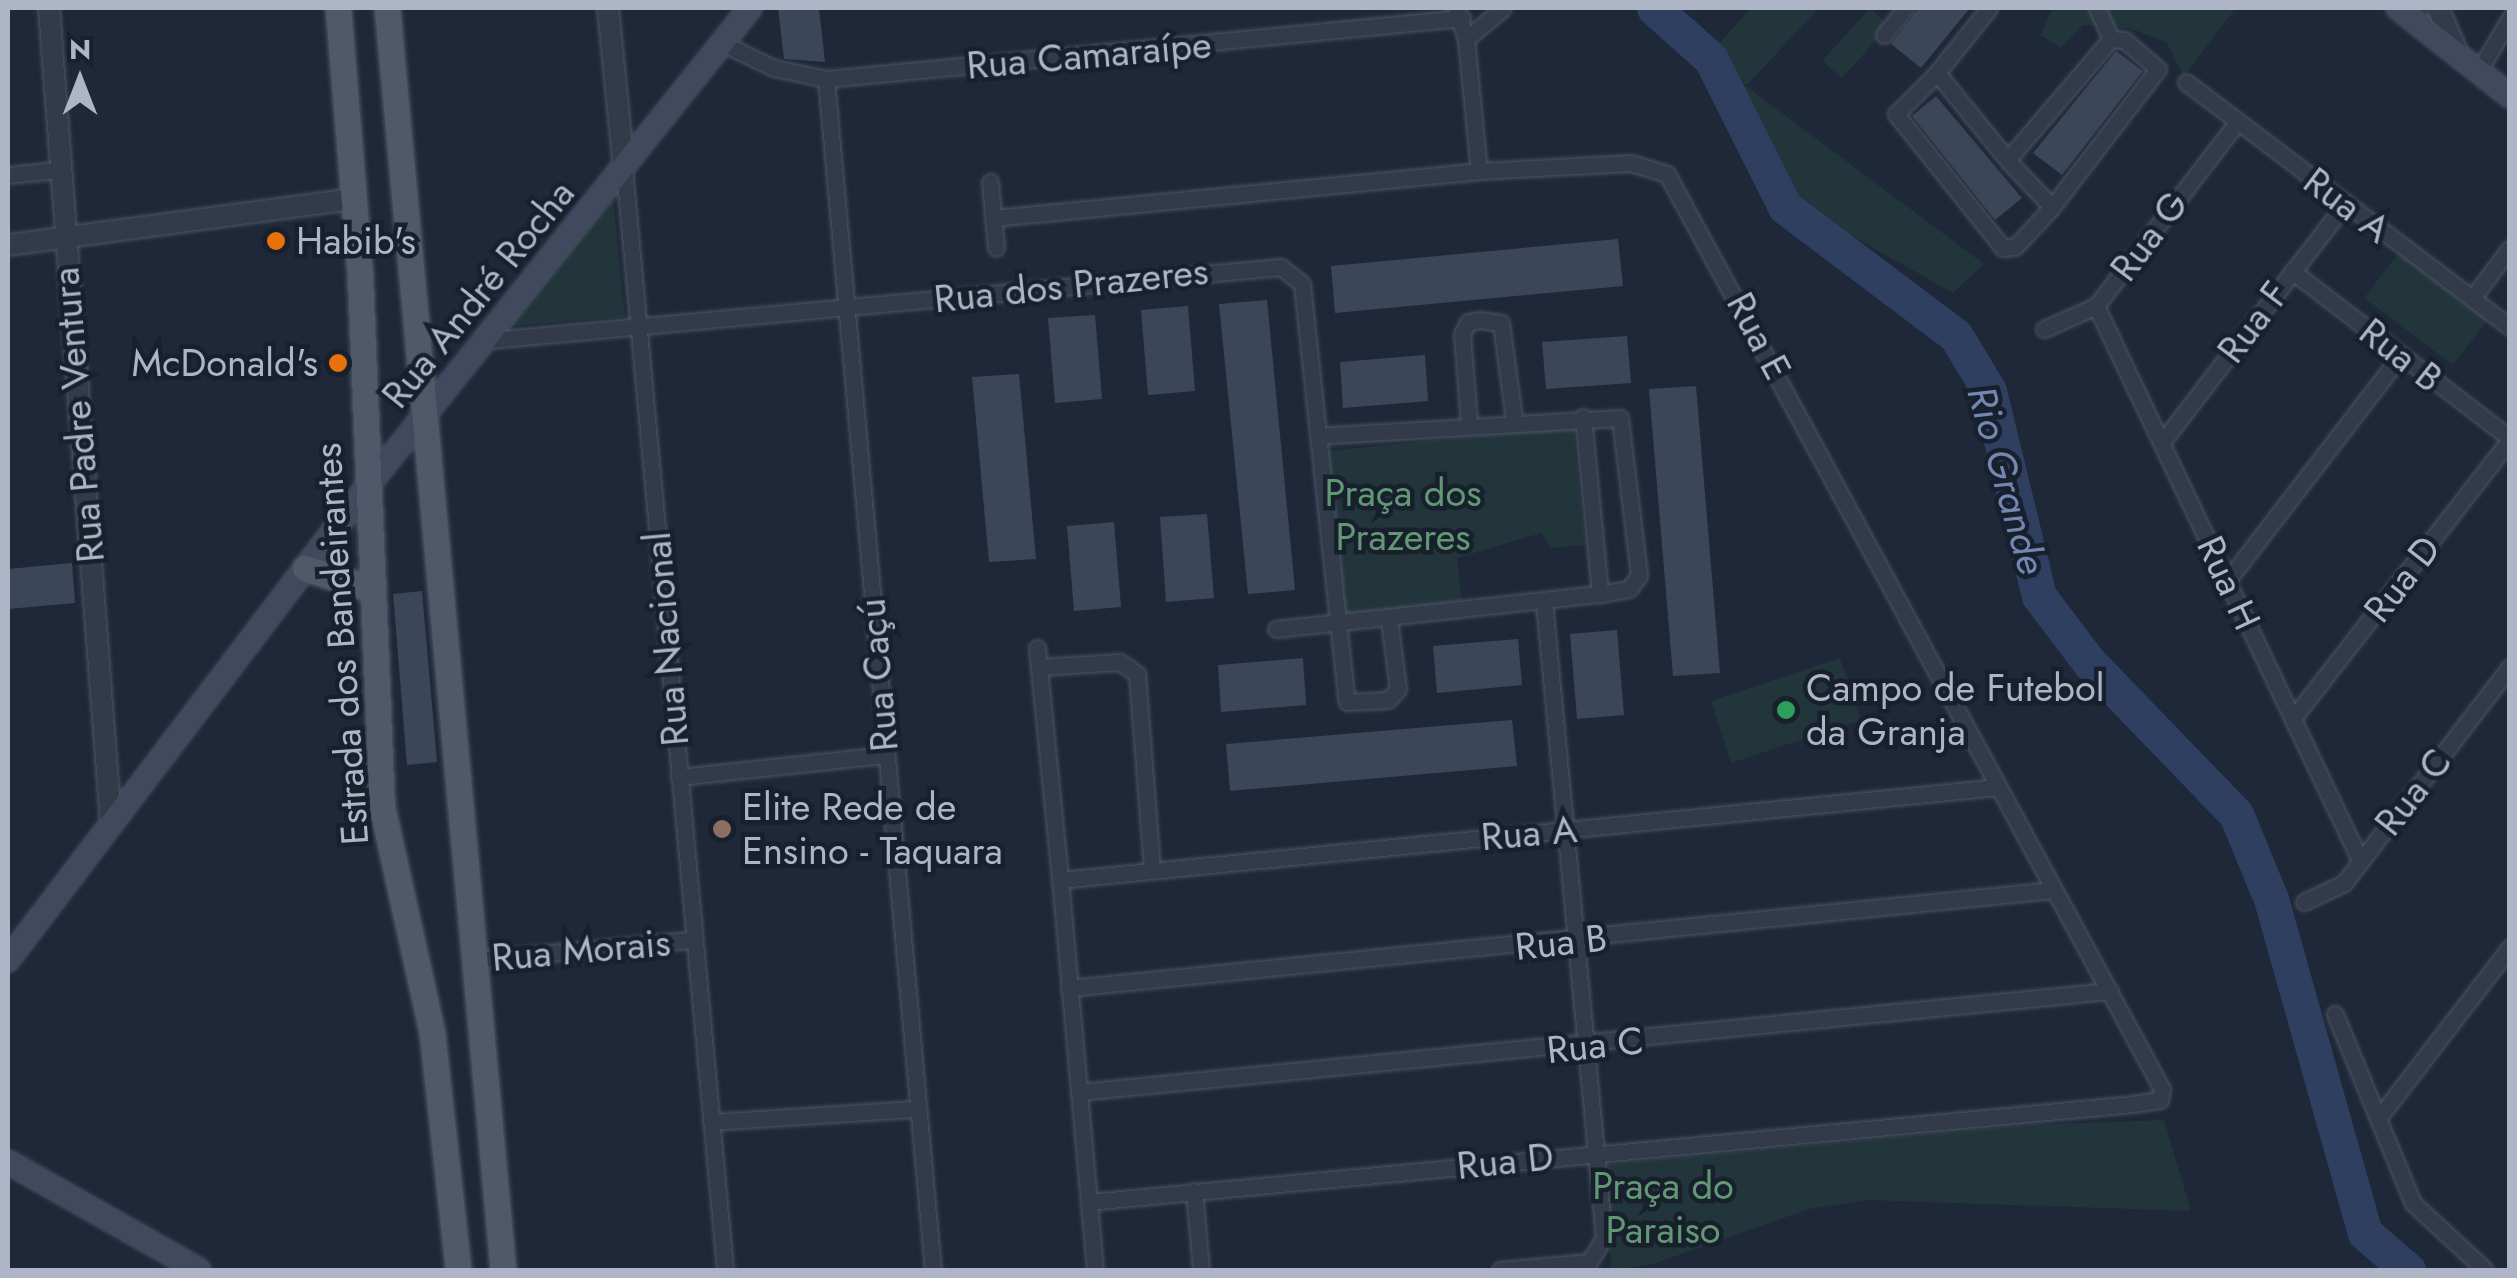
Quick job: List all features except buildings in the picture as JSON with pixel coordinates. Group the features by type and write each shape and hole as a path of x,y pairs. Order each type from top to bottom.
{"main road":[{"name":"Estrada dos Bandeirantes","path":"338,8 355,199 363,492 386,838 432,1033 458,1270"},
{"path":"387,8 503,1270"},
{"name":"Rua André Rocha","path":"8,960 363,492 491,340 750,8"},
{"path":"2403,9 2510,96"},
{"path":"305,568 368,588"},
{"path":"8,1162 200,1270"}],"street":[{"name":"Rua Padre Ventura","path":"48,8 56,170 111,823"},
{"name":"Rua Nacional","path":"608,8 680,778 690,940 726,1270"},
{"path":"1466,39 1504,8"},
{"path":"1884,35 1906,8"},
{"path":"1989,8 1937,73 1896,114 2003,248 2015,247 2052,207 2158,73 2124,40 2110,39"},
{"path":"2097,8 2110,39"},
{"path":"2438,8 2469,65 2510,18"},
{"path":"1459,13 1466,39 1479,172"},
{"name":"Rua Camaraípe","path":"722,43 774,68 826,79 1459,13"},
{"path":"2008,160 2110,39"},
{"path":"1937,73 2052,207"},
{"name":"Rua Caçú","path":"826,79 914,1109 933,1270"},
{"name":"Rua A","path":"2186,82 2510,327"},
{"name":"Rua G","path":"2044,329 2096,306 2237,122"},
{"name":"Rua E","path":"994,218 1479,172 1631,163 1653,166 1680,188 2052,890 2160,1084 2160,1100"},
{"path":"8,175 56,170"},
{"path":"990,182 996,248"},
{"path":"8,246 355,199"},
{"name":"Rua F","path":"2163,441 2344,204"},
{"path":"2472,297 2510,248"},
{"name":"Rua dos Prazeres","path":"491,340 1281,266 1302,284 1343,697 1371,701 1398,689 1390,620"},
{"name":"Rua B","path":"2292,271 2510,439"},
{"name":"Rua H","path":"2096,306 2360,860"},
{"path":"1469,423 1462,334 1468,322 1480,320 1501,323 1514,419"},
{"path":"2228,580 2402,356"},
{"path":"1276,629 1390,620 1600,594 1630,589 1638,575 1624,423 1583,417 1514,419 1319,436"},
{"path":"1583,417 1600,594"},
{"name":"Rua D","path":"2294,717 2510,439"},
{"path":"1500,1270 1600,1254 1578,940 1544,602"},
{"path":"1037,648 1095,1270"},
{"path":"1040,667 1120,662 1137,674 1152,868"},
{"name":"Rua C","path":"2304,902 2344,883 2510,666"},
{"path":"680,778 884,755"},
{"name":"Rua A","path":"1060,880 1998,787"},
{"name":"Rua B","path":"1070,988 2052,890"},
{"name":"Rua Morais","path":"473,960 690,940"},
{"path":"2380,1116 2510,947"},
{"name":"Rua C","path":"1079,1092 1586,1047 2110,991"},
{"path":"2335,1014 2413,1203 2485,1270"},
{"name":"Rua D","path":"1089,1202 2160,1100"},
{"path":"711,1122 914,1109"},
{"path":"1194,1191 1201,1270"}],"green space":[{"path":"1751,8 1819,8 1746,86 1984,264 1953,293 1791,201 1741,100 1746,85 1716,47"},
{"path":"1870,8 1889,26 1842,78 1822,61"},
{"path":"2053,8 2236,8 2184,76 2166,42 2132,29 2083,25 2061,48 2040,35"},
{"path":"613,199 625,317 507,326"},
{"path":"2400,251 2489,318 2453,365 2364,298"},
{"name":"Praça dos Prazeres","path":"1573,426 1585,545 1551,548 1541,533 1457,558 1462,609 1345,621 1327,451"},
{"name":"Campo de Futebol da Granja","path":"1840,658 1861,720 1731,763 1711,701"},
{"name":"Praça do Paraiso","path":"2164,1120 2191,1211 1867,1200 1809,1209 1653,1264 1611,1270 1607,1164 2024,1125"}],"waterway":[{"name":"Rio Grande","path":"1654,8 1711,59 1785,207 1956,336 1989,391 2039,596 2089,662 2236,814 2271,899 2365,1233 2408,1270"}],"place":[{"name":"Habib's","path":"276,241"},
{"name":"McDonald's","path":"338,363"},
{"name":"Campo de Futebol da Granja","path":"1786,710"},
{"name":"Elite Rede de Ensino - Taquara","path":"722,829"}]}
